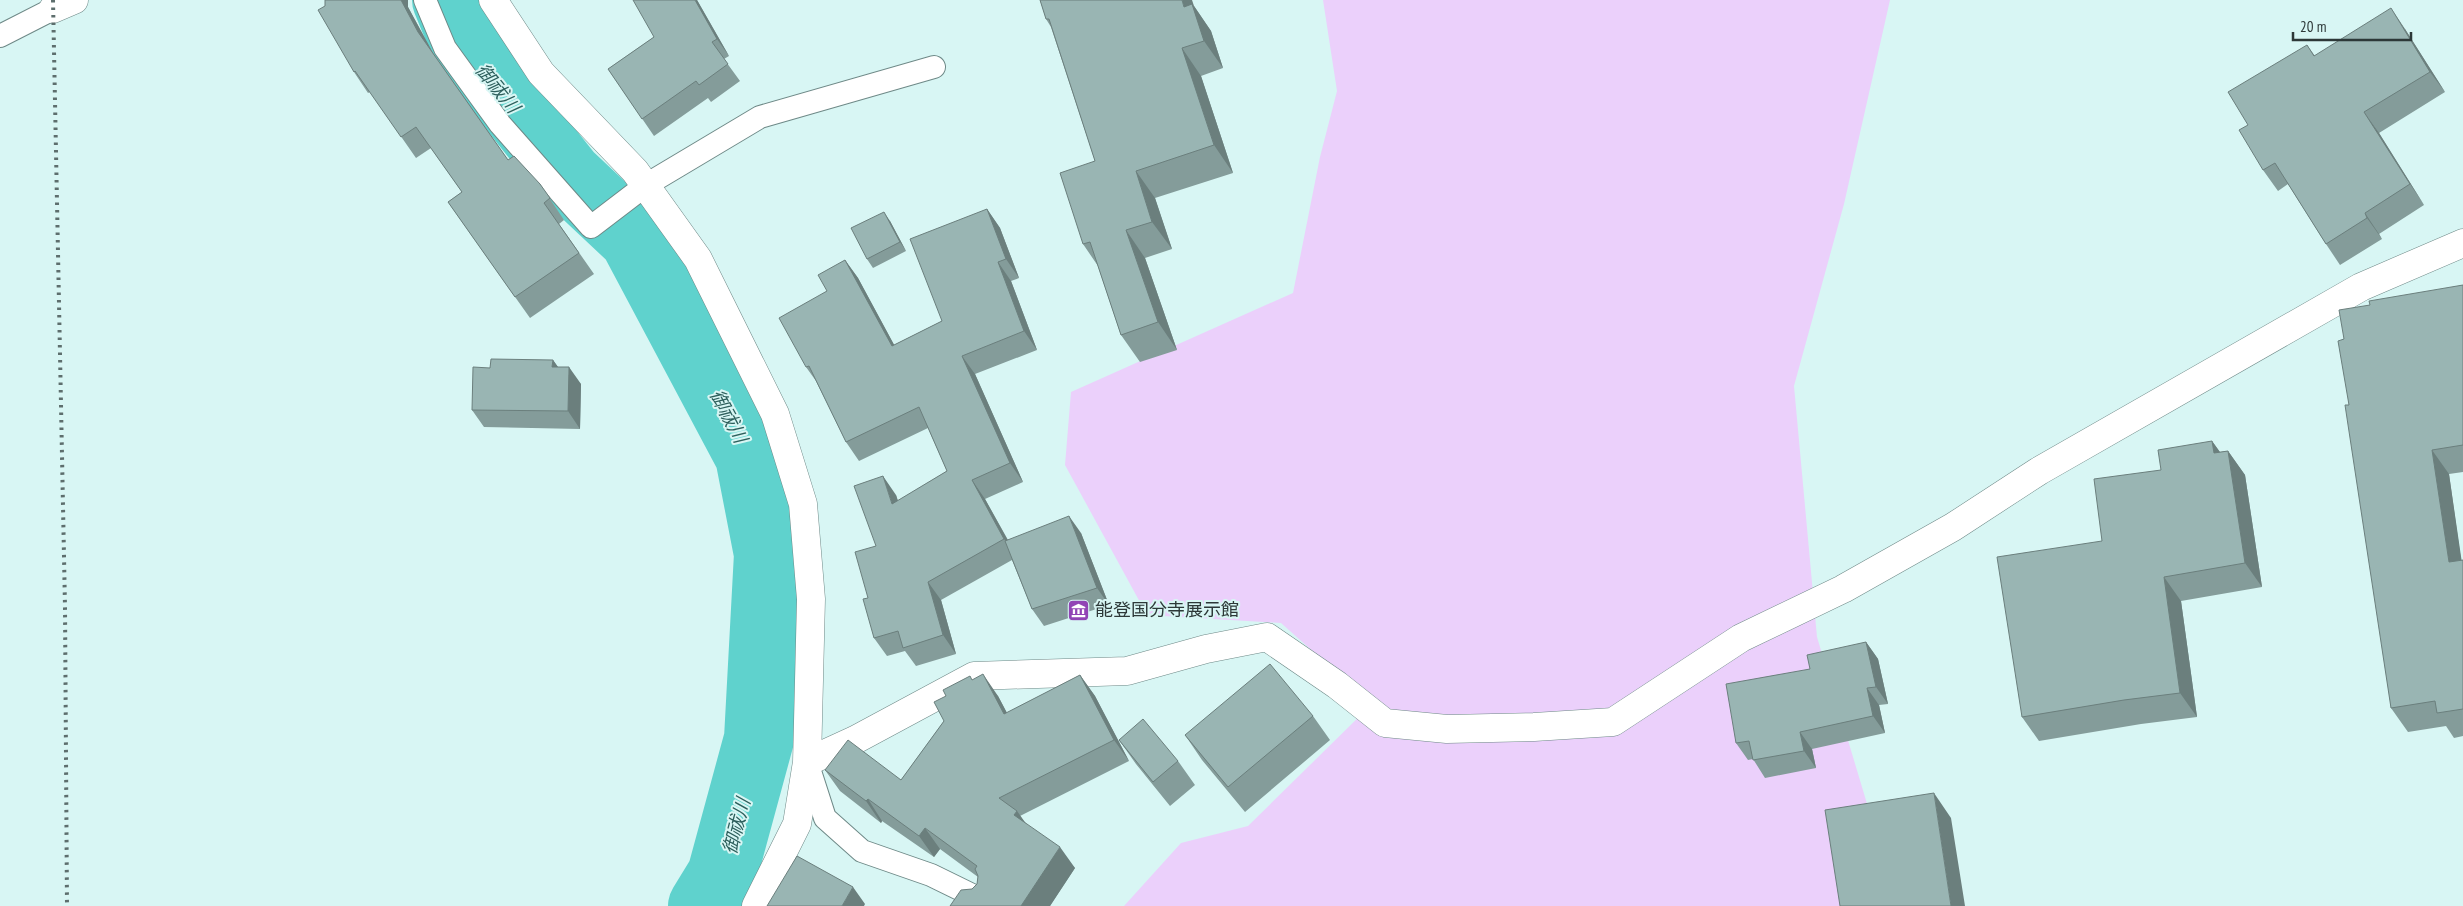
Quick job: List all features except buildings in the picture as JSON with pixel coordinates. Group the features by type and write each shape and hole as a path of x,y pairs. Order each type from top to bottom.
{"street":[{"path":"493,0 541,73 636,171 698,259 771,405 803,504 811,599 807,762 797,824 756,906"},
{"path":"807,762 855,740 974,676 1127,671 1206,650 1267,637 1337,685 1385,723 1447,729 1534,727 1613,722 1741,638 1868,575 1953,527 2039,471 2361,287 2463,244"}],"lane":[{"path":"426,0 444,48 500,124 591,226 646,186 760,117 934,67"},
{"path":"0,36 64,5"},
{"path":"807,762 825,818 862,851 931,875 980,899"}],"shaded area":[{"path":"1323,0 1890,0 1844,204 1794,386 1817,637 1871,817 1876,906 1124,906 1181,843 1248,826 1372,704 1281,623 1147,615 1065,465 1071,392 1293,293 1320,157 1337,91"}],"waterway":[{"name":"御祓川","path":"447,0 467,49 568,176 634,238 750,456 769,554 759,739 722,875 703,906"}],"railway":[{"path":"53,0 65,607 67,906"}],"place":[{"name":"能登国分寺展示館","path":"1079,610"}]}
